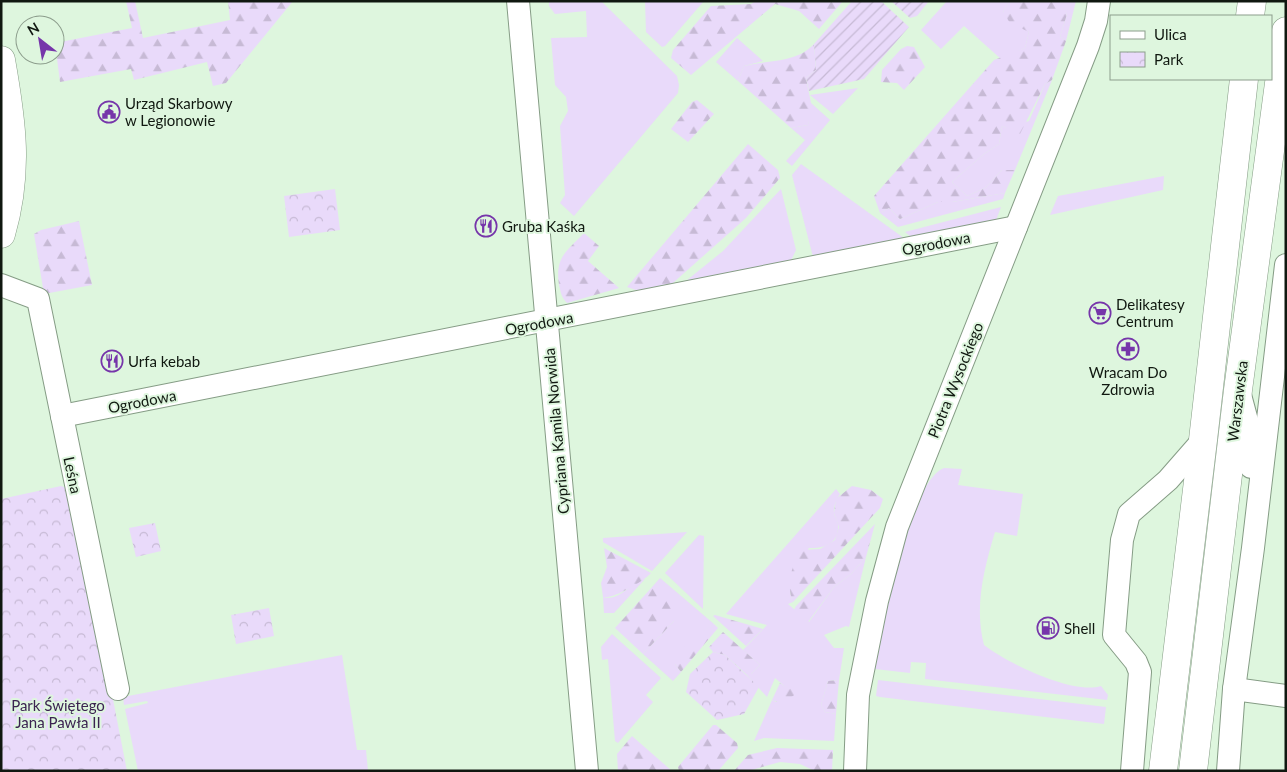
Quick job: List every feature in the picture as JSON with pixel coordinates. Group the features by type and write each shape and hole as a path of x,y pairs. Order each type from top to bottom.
{"main road":[{"path":"1250,15 1252,1"},
{"name":"Warszawska","path":"1193,771 1238,390 1286,31"},
{"path":"1,60 14,147 11,192 1,234"},
{"name":"Warszawska","path":"1163,771 1204,440 1244,80"}],"street":[{"name":"Cypriana Kamila Norwida","path":"518,1 587,771"},
{"name":"Piotra Wysockiego","path":"855,771 861,682 877,601 897,527 1088,46 1100,1"},
{"name":"Ogrodowa","path":"62,416 1016,228"},
{"path":"1228,771 1234,690 1253,548 1286,265"},
{"name":"Leśna","path":"1,285 38,299 118,689"},
{"path":"1238,390 1250,432 1253,548"},
{"path":"1132,771 1140,672 1136,662 1114,635 1122,540 1130,514 1168,480 1204,440"},
{"path":"1234,690 1286,696"}],"green space":[{"path":"126,1 135,1 143,38 230,20 228,1 293,1 226,83 213,86 207,62 134,80 131,69 60,82 58,65 65,65 65,41 132,28"},
{"path":"549,1 601,1 677,76 679,85 678,93 574,216 560,203 565,195 560,126 568,111 566,97 555,85 551,38 587,37 586,11 555,14 549,6"},
{"path":"645,1 704,1 665,46 662,47 646,32"},
{"path":"756,1 843,1 819,29 799,11 775,4 691,75 671,58 673,50 711,6 751,4"},
{"path":"852,1 881,1 909,27 864,79 809,91 806,78 816,70 814,44"},
{"path":"891,1 929,1 917,16 910,18"},
{"path":"947,1 1009,1 1003,12 1029,32 1025,48 1001,59 964,26 941,49 921,30"},
{"path":"1009,1 1061,2 1067,14 1060,37 1066,41 1052,80 1045,84 1019,136 1008,138 1006,128 1002,126 999,144 984,154 952,182 967,196 985,188 1002,170 1015,170 1005,193 952,202 938,202 900,219 889,208 880,213 874,196 994,60 1025,48 1029,32 1010,23 1003,12"},
{"path":"1059,1 1076,1 1066,41 1060,37 1067,14"},
{"path":"737,38 763,61 744,66 738,81 716,62"},
{"path":"814,44 816,70 806,78 812,108 808,125 791,128 738,81 744,66 791,58 799,55"},
{"path":"907,46 914,47 925,67 904,90 897,83 881,82 882,70 901,49"},
{"path":"1052,80 1015,170 1002,170 985,188 967,196 952,182 984,154 999,144 1002,126 1006,128 1029,121 1045,84"},
{"path":"858,88 833,114 810,95"},
{"path":"697,100 714,114 688,142 671,129 692,102"},
{"path":"811,103 830,120 792,166 786,161 805,140 791,128 808,125"},
{"path":"748,144 778,170 780,178 746,218 665,290 639,291 627,287"},
{"path":"801,164 908,241 813,257 792,175"},
{"path":"1164,176 1163,190 1050,215 1058,196"},
{"path":"335,189 340,230 289,237 284,196"},
{"path":"781,189 796,250 788,267 676,289 723,251"},
{"path":"1005,193 1003,199 898,227 880,213 889,208 900,219 938,202 952,202"},
{"path":"1001,207 995,223 915,240 905,232"},
{"path":"79,221 92,285 44,294 34,234 41,230"},
{"path":"584,233 599,246 588,261 619,288 567,303 562,297 559,285 560,261 567,250"},
{"path":"944,468 962,469 958,485 1023,494 1017,536 995,532 987,560 980,602 981,631 984,645 1024,668 1058,682 1089,688 1101,686 1108,695 1107,700 925,679 926,663 911,662 910,673 875,669 891,592 908,528 919,500 931,479"},
{"name":"Park Świętego Jana Pawła II","path":"61,486 72,490 127,771 1,771 1,499"},
{"path":"852,486 871,490 883,499 880,508 793,602 790,582 795,561 803,550 820,549 835,540 839,527 834,513 836,499"},
{"path":"836,489 840,494 834,510 838,524 835,538 832,542 819,548 809,548 804,554 791,580 790,587 793,602 788,604 809,622 834,587 851,574 866,557 849,627 846,626 824,635 834,648 844,648 839,680 828,681 821,705 825,712 836,714 834,741 764,738 754,741 772,700 776,702 789,690 775,678 767,697 746,674 751,674 760,665 743,650 767,625 726,614"},
{"path":"155,523 161,551 136,557 129,528"},
{"path":"875,524 866,557 851,574 834,587 808,622 794,610 796,606"},
{"path":"687,532 652,571 603,542 603,538"},
{"path":"699,535 704,536 703,609 665,573"},
{"path":"604,548 651,573 628,589 613,596 603,597 601,583 607,567"},
{"path":"660,578 714,624 692,641 684,650 675,664 681,672 673,681 643,654 674,621 658,586 653,586"},
{"path":"645,579 614,613 604,613 603,597 609,598 619,595"},
{"path":"653,586 669,590 679,604 674,621 643,654 615,628"},
{"path":"269,608 274,636 236,644 231,615"},
{"path":"713,616 763,629 746,646"},
{"path":"714,624 718,628 681,672 675,664 675,657 693,638"},
{"path":"723,632 760,665 751,674 746,674 725,655 713,652 709,647"},
{"path":"612,634 661,678 646,695 653,702 618,743 615,741 608,659 602,660 601,647"},
{"path":"713,652 725,655 759,687 744,714 717,720 686,692 690,674"},
{"path":"342,655 357,750 366,750 368,771 138,771 125,709 148,703 147,701 124,705 123,697"},
{"path":"839,680 836,714 825,712 821,705 828,681"},
{"path":"878,680 1106,707 1104,724 880,697 876,696"},
{"path":"780,683 789,689 796,683 798,692 783,701 772,700"},
{"path":"713,725 716,725 737,743 738,748 718,771 679,771 678,767"},
{"path":"632,736 672,771 618,771 617,754"},
{"path":"777,748 833,750 832,771 815,771 800,764 780,762 748,771 734,771 748,755"}],"place":[{"name":"Urząd Skarbowy w Legionowie","path":"109,112"},
{"name":"Gruba Kaśka","path":"486,226"},
{"name":"Delikatesy Centrum","path":"1100,313"},
{"name":"Wracam Do Zdrowia","path":"1128,349"},
{"name":"Urfa kebab","path":"112,361"},
{"name":"Shell","path":"1048,628"}]}
